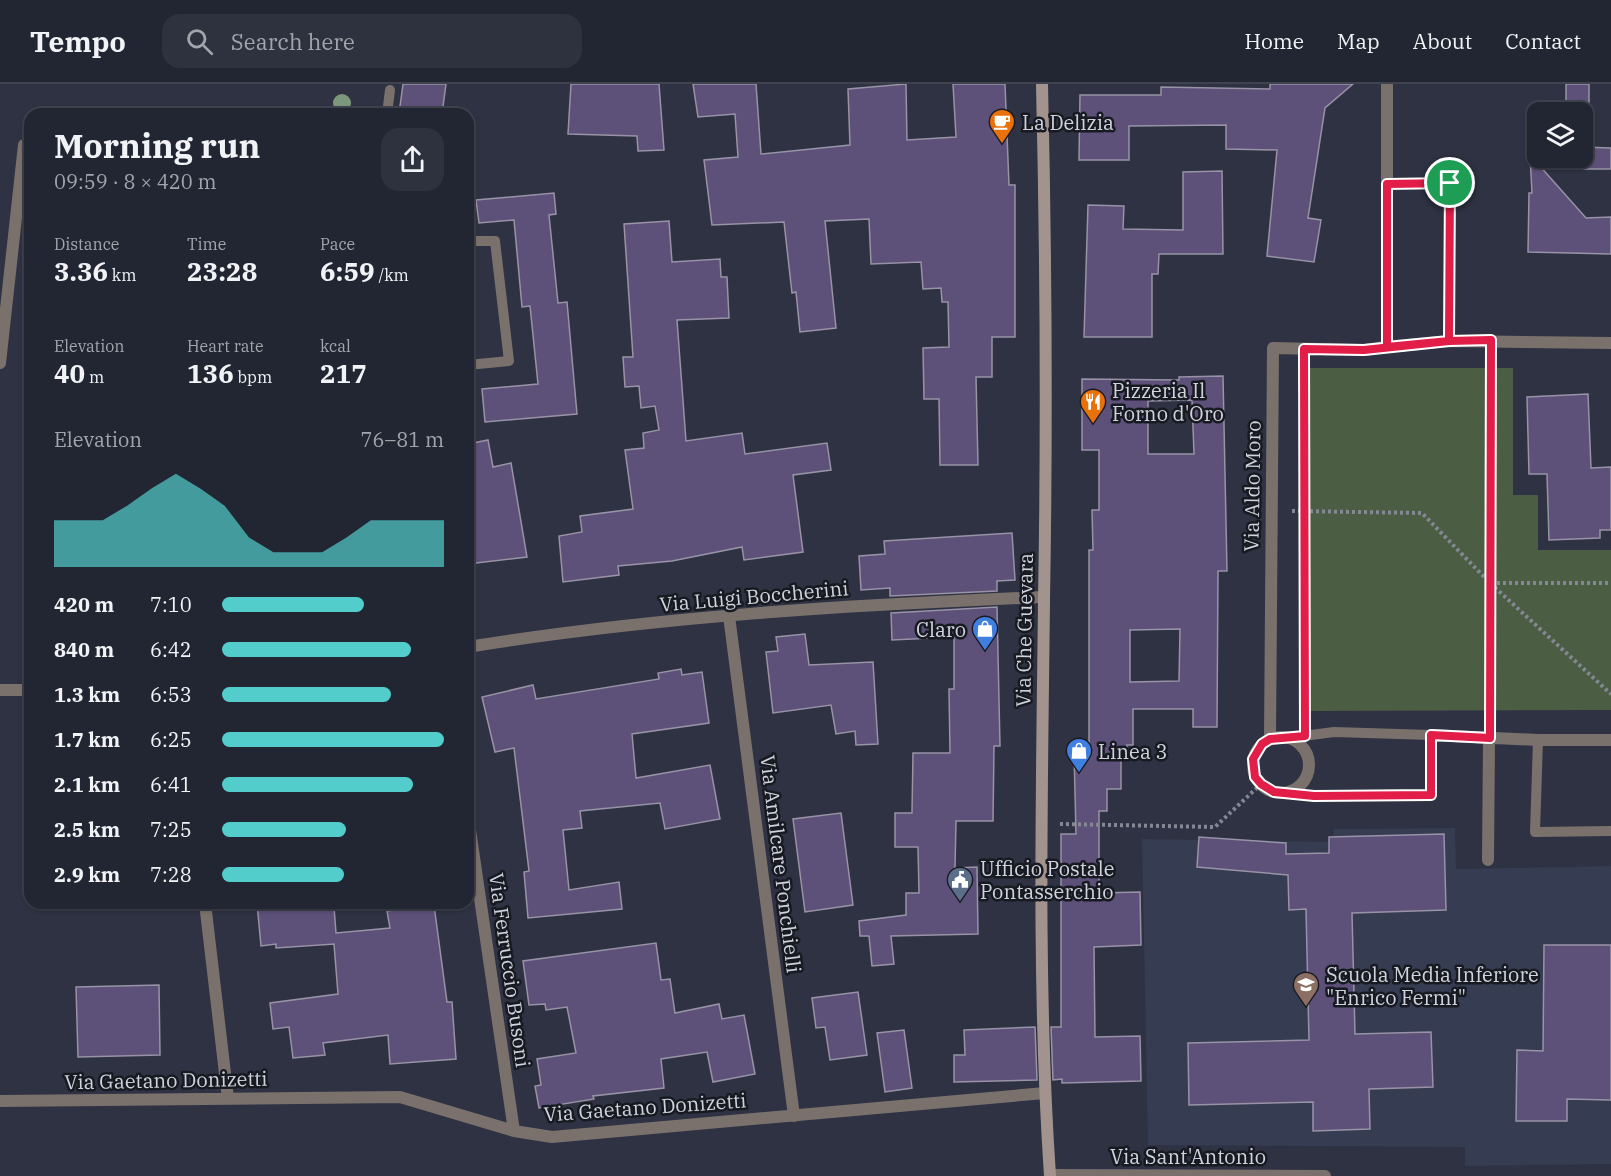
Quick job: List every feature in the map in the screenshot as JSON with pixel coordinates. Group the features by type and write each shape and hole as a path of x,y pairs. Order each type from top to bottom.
{"main road":[{"name":"Via Che Guevara","path":"1042,84 1044,597 1041,824 1045,1094 1050,1175"}],"street":[{"path":"1387,84 1387,347"},
{"path":"0,363 24,145"},
{"name":"Via Aldo Moro","path":"1270,739 1273,348 1364,350 1449,341 1491,340 1611,343"},
{"name":"Via Luigi Boccherini","path":"474,646 523,638 729,616 1044,597"},
{"name":"Via Amilcare Ponchielli","path":"729,616 794,1116"},
{"path":"0,690 24,690"},
{"path":"1431,735 1538,740 1611,740"},
{"path":"1288,738 1303,748 1309,764 1303,781 1288,792 1274,792 1255,777 1253,759 1262,744 1270,739 1288,738"},
{"path":"1488,860 1490,738"},
{"name":"Via Ferruccio Busoni","path":"474,857 514,1131"},
{"path":"206,909 228,1099"},
{"name":"Via Gaetano Donizetti","path":"0,1101 400,1097 514,1131 552,1137 1045,1094"},
{"name":"Via Sant'Antonio","path":"1050,1175 1324,1176"}],"lane":[{"path":"388,108 390,90"},
{"path":"1387,184 1450,183 1449,341"},
{"path":"474,241 495,241 508,361 474,364"},
{"path":"1288,738 1334,732 1431,735 1431,795 1314,796 1288,792"},
{"path":"1538,740 1536,832 1611,831"}],"path":[{"path":"1490,738 1491,340"},
{"path":"1304,349 1305,736"},
{"path":"1271,511 1422,513 1490,583 1611,694"},
{"path":"1490,583 1611,583"},
{"path":"1041,824 1215,827 1261,784"}],"shaded area":[{"name":"Scuola Media Inferiore \"Enrico Fermi\"","path":"1455,828 1456,869 1611,866 1611,1164 1465,1166 1465,1147 1148,1145 1142,839 1333,842 1334,829"}],"green space":[{"path":"1308,368 1513,368 1513,495 1538,495 1538,550 1611,550 1611,710 1308,711"}],"building":[{"path":"403,84 446,84 443,108 400,108"},
{"path":"571,84 659,84 664,150 638,151 637,136 568,134"},
{"path":"693,84 756,84 761,154 850,145 848,89 906,84 907,140 956,137 953,84 1005,84 1009,185 1015,185 1015,337 992,337 992,377 976,377 978,465 940,465 939,399 924,399 923,348 949,347 948,302 942,302 941,288 923,289 921,262 871,264 869,219 825,221 836,328 800,332 796,292 792,293 784,222 712,225 704,160 738,157 735,114 698,117"},
{"path":"1270,84 1353,84 1325,108 1308,218 1321,220 1314,262 1267,256 1277,150 1226,149 1226,125 1129,126 1129,160 1079,160 1080,95 1161,95 1161,87 1270,89"},
{"path":"1566,84 1589,84 1589,102 1566,102"},
{"path":"1593,147 1611,148 1611,169 1582,169 1593,168"},
{"path":"1531,168 1542,168 1586,218 1611,217 1611,254 1528,252 1529,193 1532,193"},
{"path":"1222,171 1223,254 1159,254 1158,274 1152,274 1152,337 1084,337 1088,205 1124,206 1123,229 1183,230 1183,172"},
{"path":"554,193 556,214 549,215 558,303 567,302 577,414 485,422 482,389 538,384 530,306 522,307 514,220 479,223 476,200"},
{"path":"669,221 672,262 720,259 721,277 727,277 729,318 677,320 686,441 742,433 745,454 827,443 831,470 793,475 803,552 744,560 742,547 672,561 618,566 619,575 563,582 559,536 582,532 580,516 633,509 625,450 644,448 643,433 659,430 655,406 641,408 639,386 625,387 623,357 633,357 624,224"},
{"path":"1223,376 1227,571 1218,571 1217,727 1193,727 1193,709 1133,709 1133,745 1127,745 1127,760 1121,760 1121,789 1107,789 1107,811 1099,811 1099,893 1140,892 1141,945 1094,947 1095,1037 1140,1036 1141,1081 1062,1083 1062,1079 1053,1080 1051,1027 1061,1027 1061,834 1076,834 1074,752 1089,752 1089,550 1093,550 1092,510 1099,510 1099,450 1082,450 1082,379 1179,380 1179,377","holes":["1192,400 1194,454 1148,454 1148,401","1180,629 1179,681 1130,682 1130,630"]},
{"path":"1588,394 1591,468 1611,467 1611,530 1600,530 1600,538 1549,540 1547,474 1529,474 1527,397"},
{"path":"488,440 493,467 511,463 527,557 474,563 474,443"},
{"path":"1012,533 1015,580 997,581 997,591 890,596 890,588 861,590 859,556 885,554 884,541"},
{"path":"997,607 1000,746 994,746 993,821 956,821 955,868 977,867 978,934 891,936 894,964 872,966 869,936 860,936 859,921 906,915 906,893 919,893 918,847 895,847 895,813 912,813 913,753 950,753 949,689 954,689 954,637 892,640 891,613"},
{"path":"805,634 809,665 873,662 878,744 856,745 855,731 836,734 831,705 773,713 766,652 778,651 776,637"},
{"path":"681,669 682,675 702,672 709,723 632,734 636,778 710,765 720,819 665,829 660,803 580,811 582,828 563,830 569,890 619,882 622,909 528,918 524,872 529,871 514,748 495,752 482,697 533,685 536,699 659,679 658,673"},
{"path":"841,813 853,905 805,912 793,819"},
{"path":"1444,834 1446,910 1352,913 1355,1034 1431,1032 1433,1087 1369,1089 1370,1129 1313,1131 1313,1102 1189,1105 1188,1043 1309,1040 1306,909 1289,910 1288,875 1197,867 1199,837 1286,843 1286,854 1329,853 1329,837"},
{"path":"258,909 334,909 336,933 390,928 387,911 435,909 447,1002 452,1002 456,1059 390,1064 388,1035 323,1043 325,1055 293,1058 289,1027 273,1029 270,1003 338,994 334,944 276,948 276,944 261,946"},
{"path":"656,943 661,980 670,979 675,1013 719,1004 722,1019 744,1015 755,1074 713,1082 707,1052 661,1059 664,1088 593,1096 594,1099 539,1108 535,1086 541,1085 537,1059 576,1053 567,1007 546,1010 545,1004 529,1005 523,961"},
{"path":"1544,945 1611,945 1611,1100 1567,1099 1567,1121 1516,1121 1517,1050 1543,1051"},
{"path":"159,985 160,1055 78,1057 76,987"},
{"path":"858,992 867,1055 830,1060 825,1027 816,1028 812,998"},
{"path":"1035,1027 1037,1080 954,1082 954,1055 965,1055 964,1030"},
{"path":"904,1030 912,1088 885,1092 877,1033"}],"place":[{"name":"La Delizia","path":"1002,145"},
{"name":"Pizzeria Il Forno d'Oro","path":"1093,425"},
{"name":"Claro","path":"985,652"},
{"name":"Linea 3","path":"1079,774"},
{"name":"Ufficio Postale Pontasserchio","path":"960,903"},
{"name":"Scuola Media Inferiore \"Enrico Fermi\"","path":"1306,1008"}],"route":[{"path":"1450,183 1387,184 1387,347 1449,341 1491,340 1490,738 1431,735 1431,795 1314,796 1274,792 1266,789 1255,777 1253,759 1257,751 1270,739 1305,736 1304,349 1364,350 1449,341 1450,183"}]}
